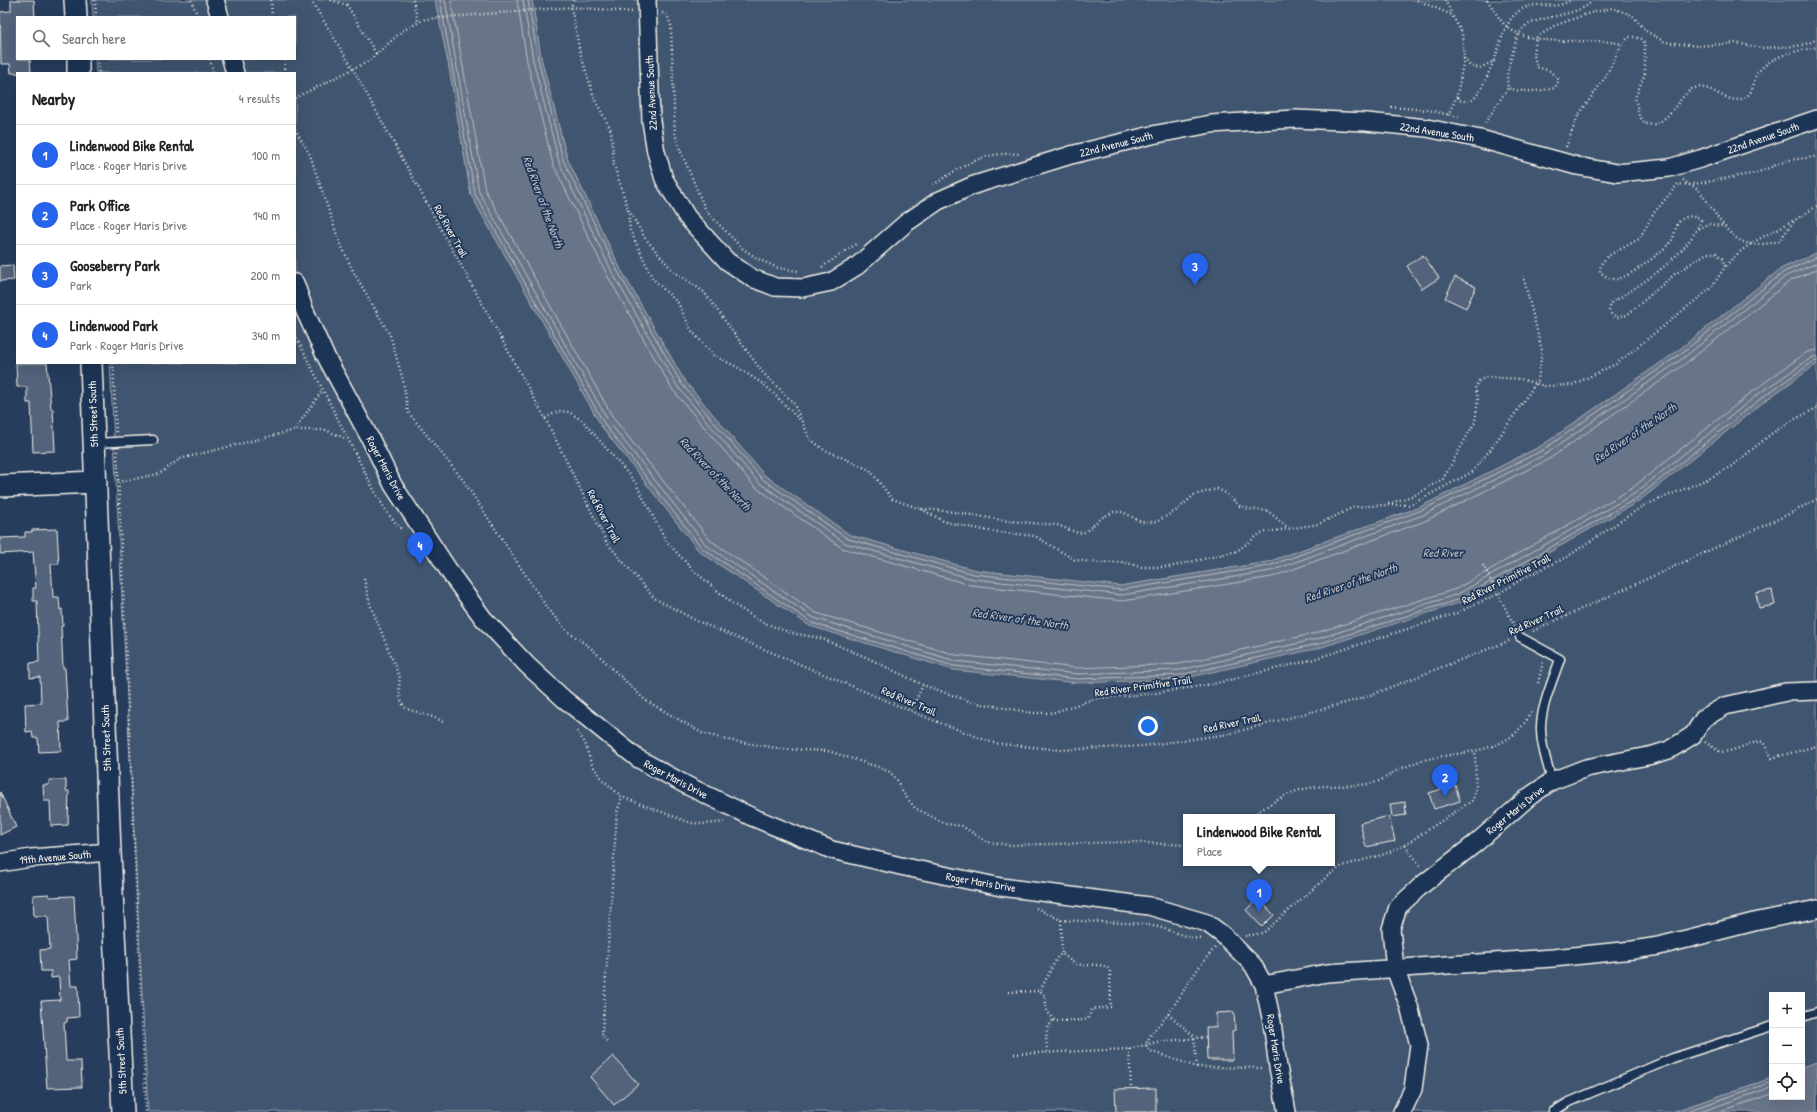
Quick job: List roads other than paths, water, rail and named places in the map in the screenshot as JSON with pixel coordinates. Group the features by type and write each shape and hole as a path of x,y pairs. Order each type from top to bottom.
{"street":[{"path":"75,0 76,16"},
{"path":"215,0 220,16"},
{"name":"22nd Avenue South","path":"647,0 651,121 656,152 664,179 687,217 727,261 752,278 775,287 803,288 831,282 857,266 906,223 938,201 974,185 1070,155 1152,135 1211,124 1295,119 1366,122 1427,128 1480,139 1577,166 1617,173 1669,168 1817,120"},
{"path":"78,60 78,72"},
{"path":"231,60 234,72"},
{"name":"Roger Maris Drive","path":"296,286 304,309 324,353 365,427 393,485 482,618 527,665 564,700 637,758 688,786 752,817 832,850 1001,887 1149,906 1207,923 1220,944 1252,965 1264,985 1272,1022 1271,1068 1287,1112"},
{"name":"5th Street South","path":"91,364 110,852 124,1112"},
{"path":"0,486 96,482"},
{"name":"Roger Maris Drive","path":"1402,1112 1413,1089 1420,1045 1409,1006 1395,969 1391,929 1398,907 1429,879 1462,855 1530,796 1552,781 1586,768 1653,755 1669,750 1693,735 1704,718 1725,706 1786,692 1817,691"},
{"name":"19th Avenue South","path":"0,862 110,852"},
{"path":"1264,985 1327,973 1553,958 1633,950 1659,946 1796,912 1817,909"}],"lane":[{"path":"94,443 153,440"},
{"path":"1520,636 1560,659 1544,710 1541,730 1543,748 1552,781"},
{"path":"1805,1016 1817,1012"},
{"path":"1553,1112 1567,1103 1673,1058 1769,1027"}],"water":[{"name":"Red River","path":"435,0 532,0 541,58 567,158 620,268 684,380 764,475 850,535 975,570 1120,586 1268,562 1420,507 1541,446 1676,352 1782,268 1817,253 1817,364 1766,400 1639,501 1462,602 1319,648 1181,679 1078,683 953,670 810,626 699,551 602,427 471,195 449,67"},
{"path":"1817,1062 1817,1112 1672,1112 1769,1079 1769,1100 1805,1100 1805,1066"}],"place":[{"name":"Gooseberry Park","path":"1195,286"},
{"name":"Lindenwood Park","path":"420,565"},
{"name":"Park Office","path":"1445,797"},
{"name":"Lindenwood Bike Rental","path":"1259,912"}],"water label":[{"name":"Red River of the North","path":"543,202"},
{"name":"Red River of the North","path":"1635,433"},
{"name":"Red River of the North","path":"715,474"},
{"name":"Red River of the North","path":"1351,583"},
{"name":"Red River of the North","path":"1020,619"}]}
